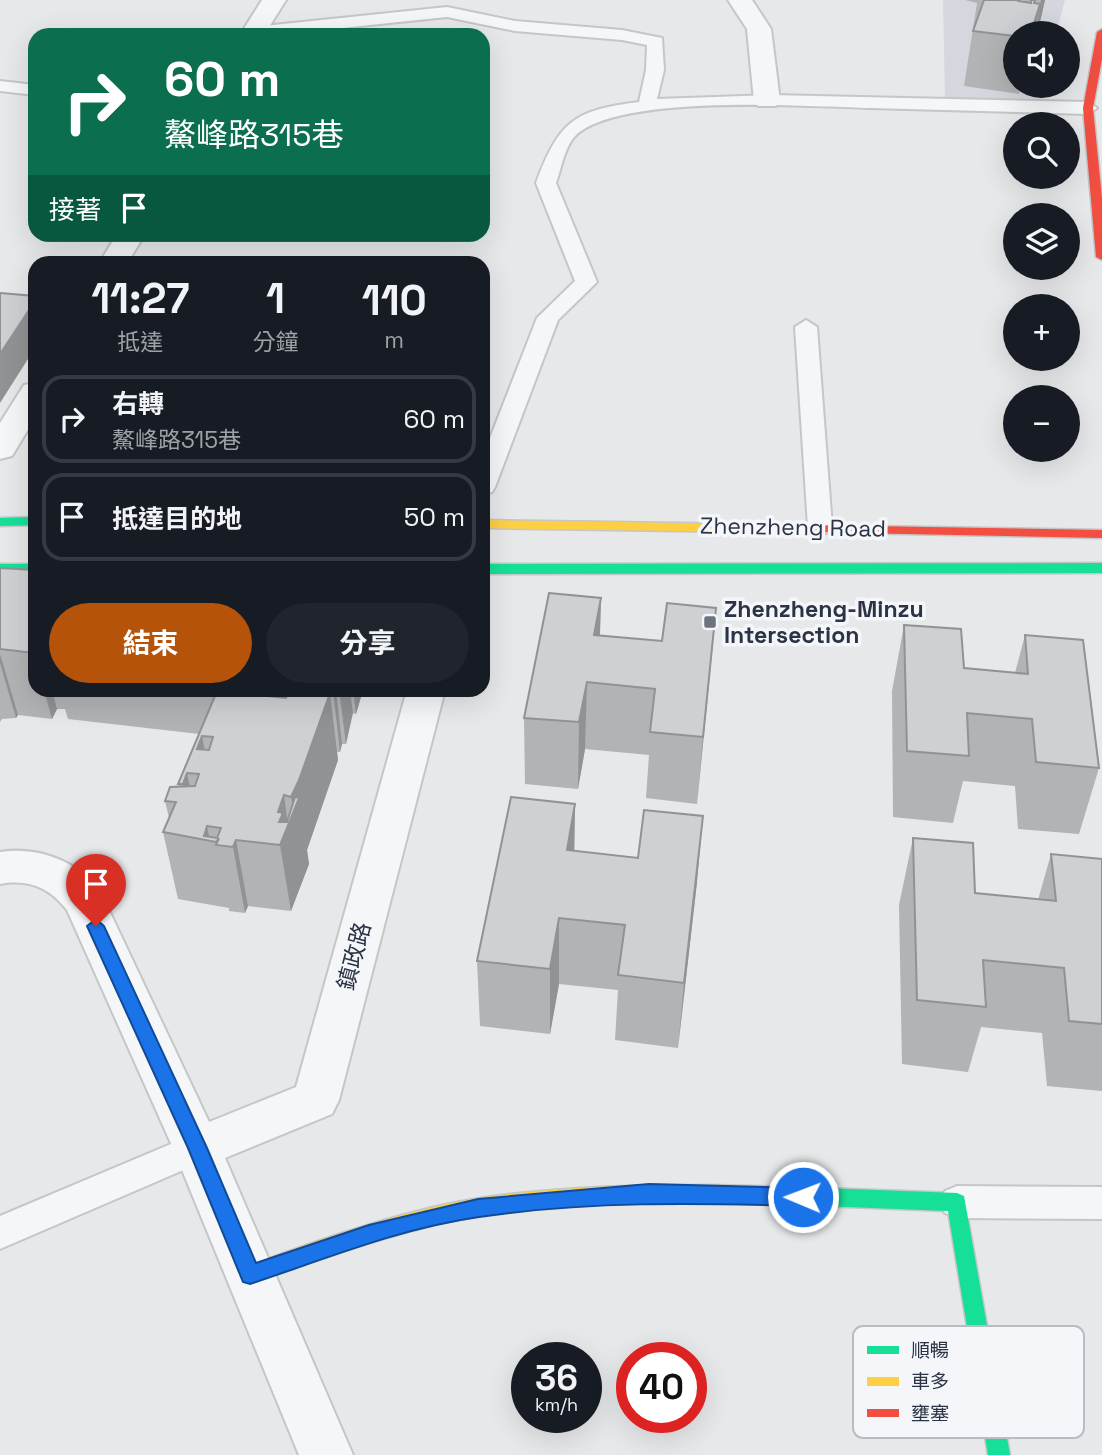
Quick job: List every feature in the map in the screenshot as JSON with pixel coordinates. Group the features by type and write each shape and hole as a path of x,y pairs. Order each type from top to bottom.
{"street":[{"path":"256,28 274,0"},
{"path":"740,0 759,29 767,101"},
{"path":"1102,32 1088,108 1102,257"},
{"path":"0,449 27,420"},
{"path":"0,523 28,521"},
{"name":"Zhenzheng Road","path":"490,524 820,527 1102,534"},
{"name":"Zhenzheng Road","path":"490,569 1102,568"},
{"path":"0,569 28,569"},
{"name":"鎮政路","path":"197,1148 316,1100 424,697"},
{"path":"0,867 43,869 73,884 84,901 197,1148 326,1455"},
{"path":"250,1275 369,1234 478,1208 649,1193 957,1202 978,1326"}],"lane":[{"path":"289,28 450,6 514,26 622,35 656,42 655,70 647,105"},
{"path":"0,86 28,89"},
{"path":"490,465 548,318 586,282 546,183 564,138 574,127 588,119 647,105 767,101 1088,108"},
{"path":"806,327 820,527"},
{"path":"0,1233 197,1148"},
{"path":"957,1202 1102,1203"}],"shaded area":[{"path":"943,0 1065,0 1059,21 1003,21 1003,98 1043,99 945,98"}],"building":[{"path":"984,0 1020,0 1031,3 1031,0 1035,0 1034,3 1040,4 1035,21 1003,21 1003,35 973,31"},
{"path":"0,293 28,295 28,312 0,354"},
{"path":"0,568 28,570 28,652 0,649"},
{"path":"549,593 601,598 594,635 662,641 667,603 716,608 703,737 650,732 655,689 587,682 579,722 524,718"},
{"path":"904,625 961,629 964,668 1028,674 1025,635 1083,640 1099,768 1036,762 1032,719 967,713 969,756 907,751"},
{"path":"214,697 329,697 299,780 291,797 284,795 278,812 283,813 279,822 287,822 295,797 299,798 280,845 236,840 233,847 216,845 219,838 216,842 163,832 176,802 165,801 170,787 195,786 199,774 187,773 183,784 178,784","holes":["202,736 213,737 209,750 197,749","207,826 221,828 217,838 204,836"]},
{"path":"511,797 575,804 567,850 638,858 644,810 703,816 684,983 618,975 625,925 559,918 550,969 477,961"},
{"path":"913,838 973,843 975,893 1056,901 1051,854 1102,859 1102,1024 1069,1021 1064,968 983,960 986,1007 917,1000"}],"traffic: fast":[{"path":"0,522 28,521"},
{"path":"490,569 1102,568"},
{"path":"0,569 28,569"},
{"path":"796,1196 957,1202 978,1326"},
{"path":"996,1438 999,1455"}],"traffic: slow":[{"path":"490,524 810,529"},
{"path":"250,1275 398,1225 492,1206 535,1200 622,1195 796,1196"}],"traffic: jam":[{"path":"1102,32 1088,108 1102,257"},
{"path":"810,529 1102,534"}],"place":[{"name":"Zhenzheng-Minzu Intersection","path":"710,622"}],"route":[{"path":"96,926 197,1148 250,1275 369,1234 478,1208 649,1193 803,1197"}]}
